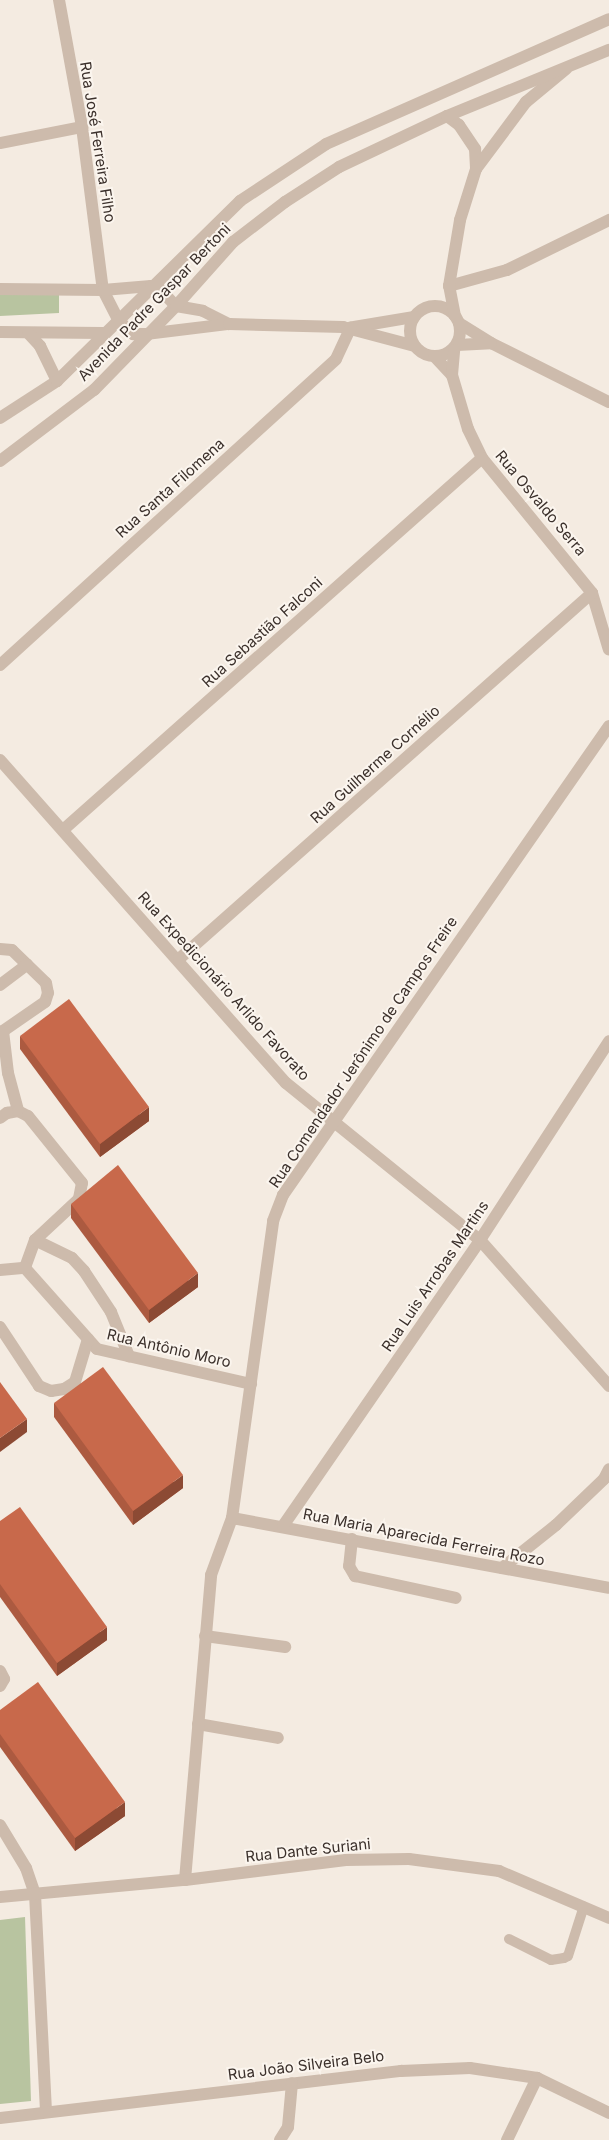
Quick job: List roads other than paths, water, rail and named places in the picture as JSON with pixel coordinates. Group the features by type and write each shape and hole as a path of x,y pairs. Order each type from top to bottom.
{"street":[{"name":"Rua José Ferreira Filho","path":"58,0 82,127 103,290 118,320"},
{"name":"Avenida Padre Gaspar Bertoni","path":"0,418 57,381 151,286 240,202 326,144 609,19"},
{"name":"Avenida Padre Gaspar Bertoni","path":"0,461 94,390 146,334 176,306 233,242 285,202 339,166 447,116 609,50"},
{"path":"455,348 457,320 449,286 460,220 476,169 526,102 566,69"},
{"path":"447,116 459,125 475,149 476,169"},
{"path":"0,143 82,127"},
{"path":"118,320 133,334 146,334 229,324 351,328 414,317 433,306 449,286 506,270 609,220"},
{"path":"0,289 103,290 151,286 159,288 176,306 203,311 229,324"},
{"path":"433,306 449,310 457,320 491,343 609,402"},
{"path":"414,317 410,334 414,346"},
{"path":"351,328 414,346 434,356 455,348 491,343"},
{"name":"Rua Santa Filomena","path":"0,665 336,358 351,328"},
{"path":"0,332 103,333"},
{"path":"28,333 40,346 57,381"},
{"name":"Rua Osvaldo Serra","path":"455,348 452,374 468,429 482,458 592,593 609,650"},
{"name":"Rua Osvaldo Serra","path":"434,356 452,374"},
{"name":"Rua Sebastião Falconi","path":"63,830 482,458"},
{"name":"Rua Guilherme Cornélio","path":"179,959 592,593"},
{"name":"Rua Comendador Jerônimo de Campos Freire","path":"185,1880 211,1575 232,1518 273,1221 283,1195 331,1122 609,726"},
{"name":"Rua Expedicionário Arlido Favorato","path":"0,760 179,959 286,1083 331,1122 361,1141 480,1240 609,1386"},
{"path":"0,949 12,950 46,983 48,993 45,1002 2,1032 8,1074 18,1112"},
{"path":"0,985 27,965"},
{"name":"Rua Luis Arrobas Martins","path":"283,1526 480,1240 609,1041"},
{"path":"0,1118 7,1113 18,1112 28,1116 82,1184 79,1199 35,1240 25,1268 2,1272"},
{"path":"35,1240 72,1258 84,1271 111,1312 129,1356"},
{"name":"Rua Antônio Moro","path":"25,1268 98,1349 251,1384"},
{"path":"0,1327 39,1386 51,1391 64,1390 75,1382 88,1339"},
{"path":"502,1568 556,1525 604,1479 609,1468"},
{"name":"Rua Maria Aparecida Ferreira Rozo","path":"232,1518 609,1588"},
{"path":"352,1539 349,1566 355,1576 456,1598"},
{"path":"206,1636 284,1648"},
{"path":"0,1671 4,1679 0,1686"},
{"path":"198,1724 278,1738"},
{"path":"0,1825 26,1868 35,1894 46,2112"},
{"name":"Rua Dante Suriani","path":"0,1898 185,1880 346,1860 441,1861 499,1871 609,1918"},
{"name":"Rua João Silveira Belo","path":"0,2118 401,2071 470,2068 537,2078 609,2114"},
{"path":"507,2140 537,2078"},
{"path":"280,2140 288,2127 292,2083"}],"lane":[{"path":"509,1939 548,1958 564,1958 568,1956 584,1906"}]}
